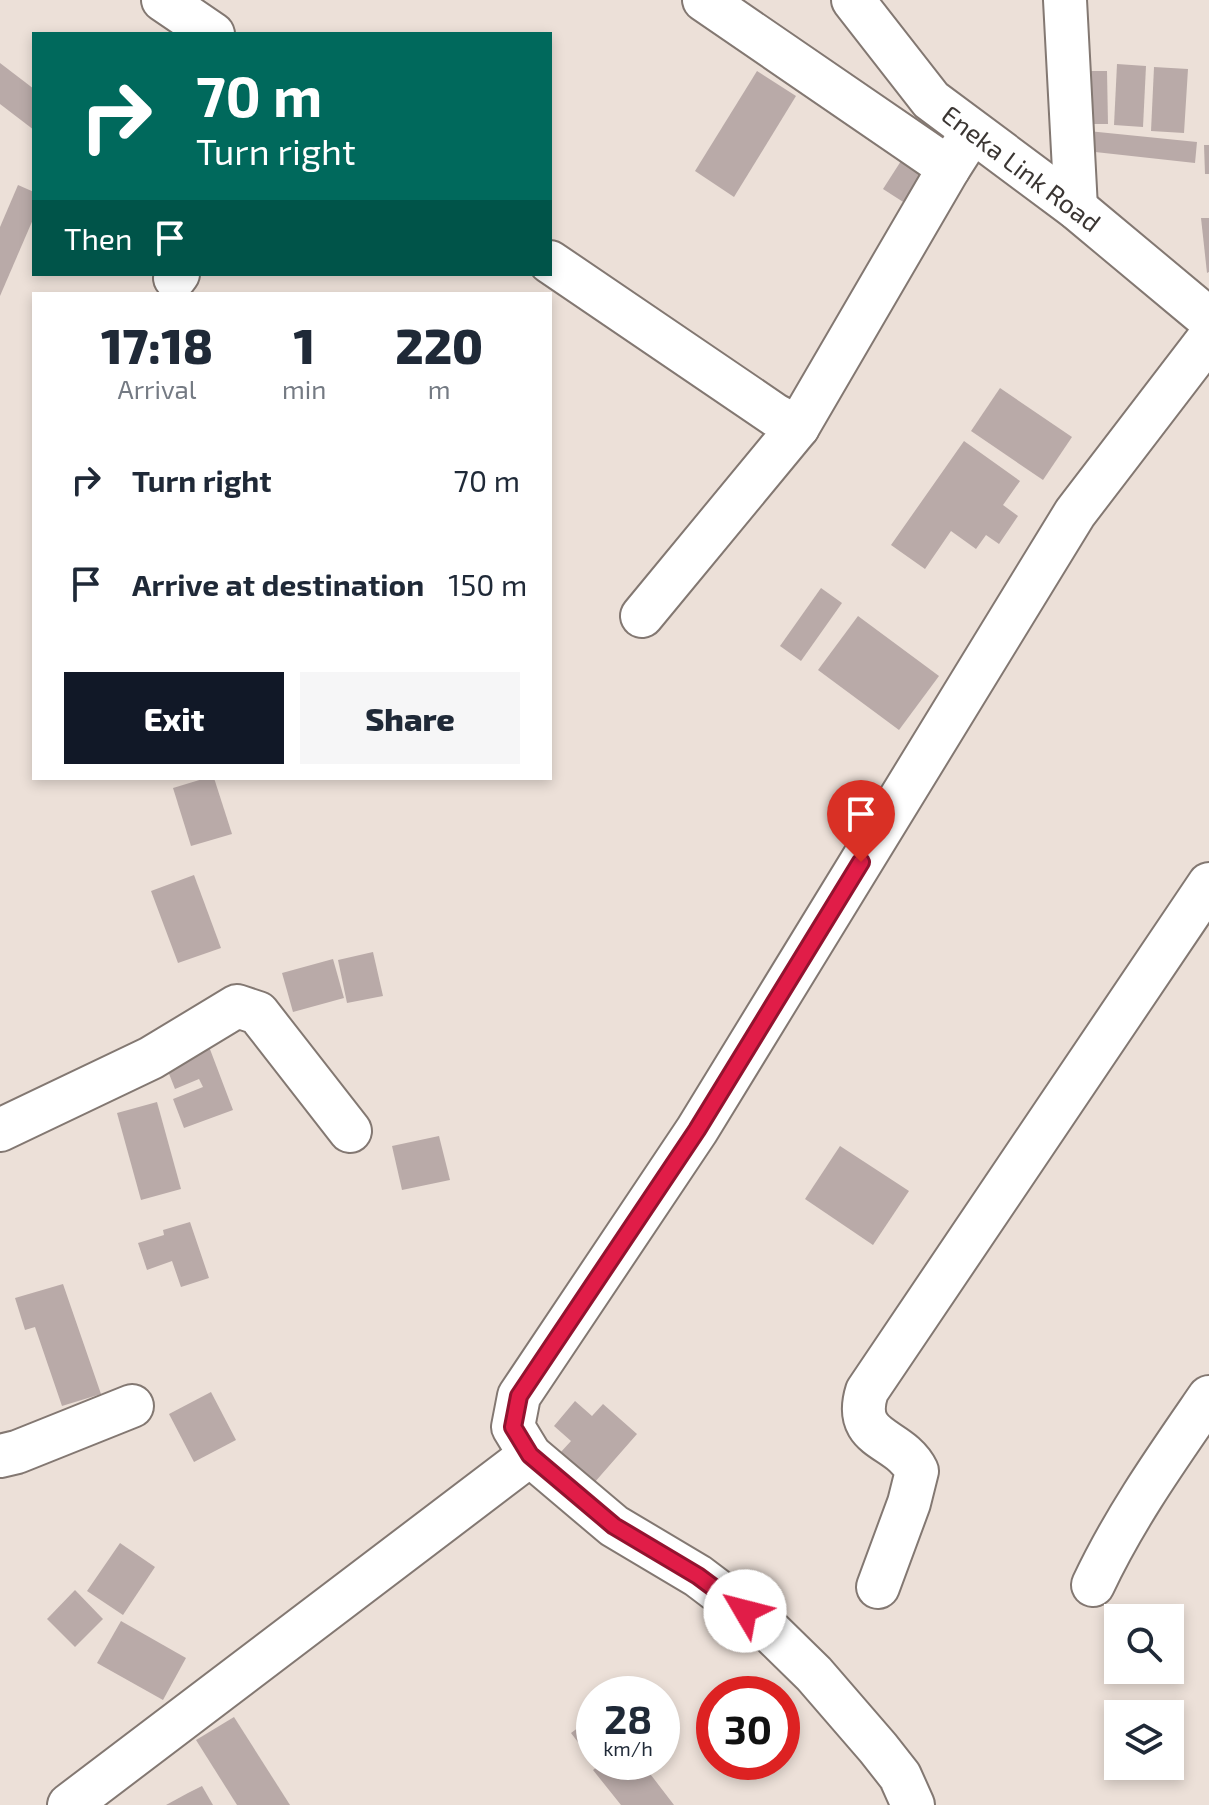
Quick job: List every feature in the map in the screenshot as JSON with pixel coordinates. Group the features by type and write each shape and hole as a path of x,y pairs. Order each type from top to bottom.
{"street":[{"path":"163,0 210,32"},
{"path":"704,0 949,168"},
{"name":"Eneka Link Road","path":"853,0 931,100 1076,208 1209,319"},
{"path":"1065,0 1076,208"},
{"path":"642,616 798,427 972,132"},
{"path":"552,263 775,415 798,427"},
{"path":"913,1805 900,1776 878,1748 814,1674 768,1629 698,1576 614,1526 530,1455 513,1427 519,1396 697,1130 1075,513 1209,338"},
{"path":"878,1587 909,1503 917,1471 911,1459 880,1438 865,1422 862,1408 867,1391 1209,884"},
{"path":"0,1130 151,1058 237,1006 258,1013 350,1131"},
{"path":"1093,1585 1138,1499 1209,1397"},
{"path":"0,1456 132,1406"},
{"path":"69,1805 530,1455"}],"building":[{"path":"0,63 32,87 32,128 0,104"},
{"path":"1117,64 1146,66 1143,127 1114,125"},
{"path":"1154,67 1188,69 1184,133 1151,131"},
{"path":"757,71 796,96 734,197 695,171"},
{"path":"1078,71 1107,71 1108,124 1079,124"},
{"path":"1088,131 1197,142 1195,163 1086,151"},
{"path":"1204,145 1209,145 1209,174 1205,174"},
{"path":"901,161 929,179 911,207 883,189"},
{"path":"18,185 32,191 32,222 0,296 0,227"},
{"path":"1201,218 1209,218 1207,273"},
{"path":"1000,388 1072,437 1043,480 971,431"},
{"path":"964,441 1020,481 1003,505 1018,516 999,544 986,535 976,549 951,531 925,569 891,545"},
{"path":"821,588 842,603 801,661 780,646"},
{"path":"858,616 939,676 899,730 818,670"},
{"path":"199,780 215,780 232,834 191,846 173,788"},
{"path":"194,875 221,948 178,963 151,891"},
{"path":"373,952 383,996 347,1003 338,960"},
{"path":"333,959 344,998 293,1012 282,973"},
{"path":"208,1044 233,1110 184,1128 173,1099 203,1087 199,1079 175,1089 164,1061"},
{"path":"157,1102 181,1189 141,1200 117,1113"},
{"path":"439,1136 450,1180 402,1190 392,1146"},
{"path":"840,1146 909,1191 873,1245 805,1199"},
{"path":"190,1222 209,1278 181,1287 172,1261 147,1270 138,1243 164,1235 163,1230"},
{"path":"63,1284 101,1394 62,1406 35,1327 25,1330 15,1298"},
{"path":"211,1392 236,1440 194,1462 169,1414"},
{"path":"575,1401 592,1416 603,1404 637,1434 594,1483 560,1453 571,1441 554,1426"},
{"path":"120,1543 155,1567 123,1615 87,1591"},
{"path":"75,1590 103,1619 75,1647 47,1619"},
{"path":"121,1621 186,1658 163,1700 97,1663"},
{"path":"234,1717 290,1805 237,1805 196,1740"},
{"path":"601,1780 655,1780 674,1805 621,1805"},
{"path":"202,1786 213,1805 166,1805 188,1793"}],"route":[{"path":"745,1611 698,1576 614,1526 530,1455 513,1427 519,1396 697,1130 861,862"}]}
